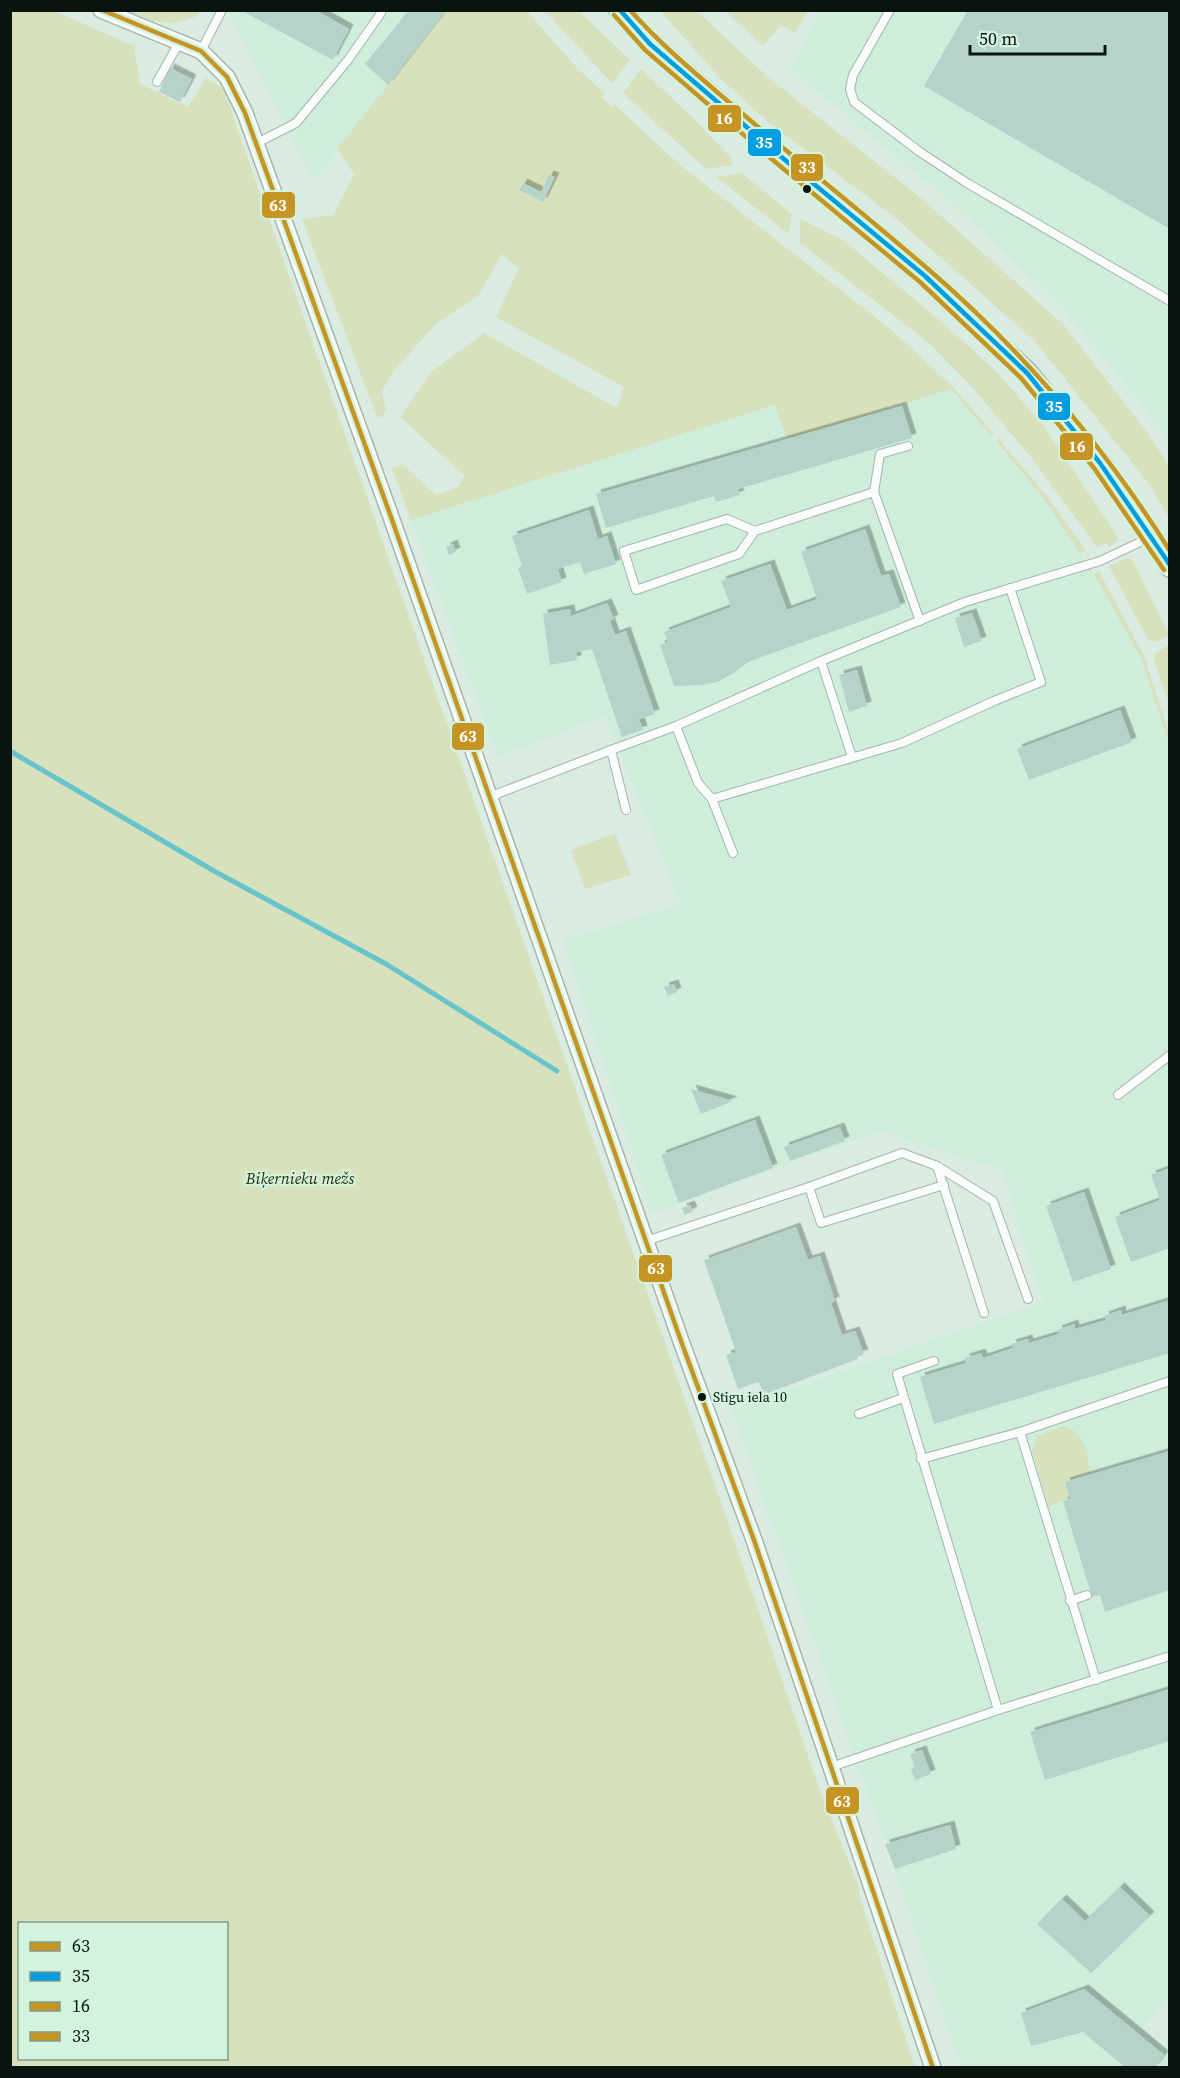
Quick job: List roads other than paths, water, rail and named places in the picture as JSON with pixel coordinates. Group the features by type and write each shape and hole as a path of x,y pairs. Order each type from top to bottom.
{"main road":[{"path":"620,10 650,44 925,276 1028,373 1100,463 1170,566"}],"street":[{"path":"101,10 201,51 227,76 257,143 754,1540 933,2067"}],"lane":[{"path":"201,51 222,10"},
{"path":"890,10 853,75 850,89 854,102 920,152 967,183 1170,302"},
{"path":"257,143 296,123 348,60 381,13"},
{"path":"157,82 180,41"},
{"path":"908,446 880,454 874,492 920,621"},
{"path":"755,531 727,519 624,551 636,590 739,554 755,531 874,492"},
{"path":"489,796 676,726 821,661 965,602 1100,561 1152,537"},
{"path":"712,799 902,743 1041,682 1010,588"},
{"path":"821,661 852,757"},
{"path":"676,726 698,783 712,799 733,853"},
{"path":"611,750 626,810"},
{"path":"1118,1095 1170,1055"},
{"path":"646,1241 809,1187 902,1153 938,1166 993,1201 1028,1299"},
{"path":"938,1166 984,1313"},
{"path":"809,1187 821,1223 944,1185"},
{"path":"933,1361 897,1374 998,1710"},
{"path":"921,1459 1020,1432 1170,1381"},
{"path":"859,1414 903,1398"},
{"path":"1020,1432 1095,1680"},
{"path":"1070,1601 1087,1595"},
{"path":"831,1767 998,1710 1170,1656"}],"waterway":[{"path":"10,751 214,871 386,964 557,1071"}],"place":[{"name":"Stigu iela 10","path":"702,1397"}],"park label":[{"name":"Biķernieku mežs","path":"300,1178"}]}
